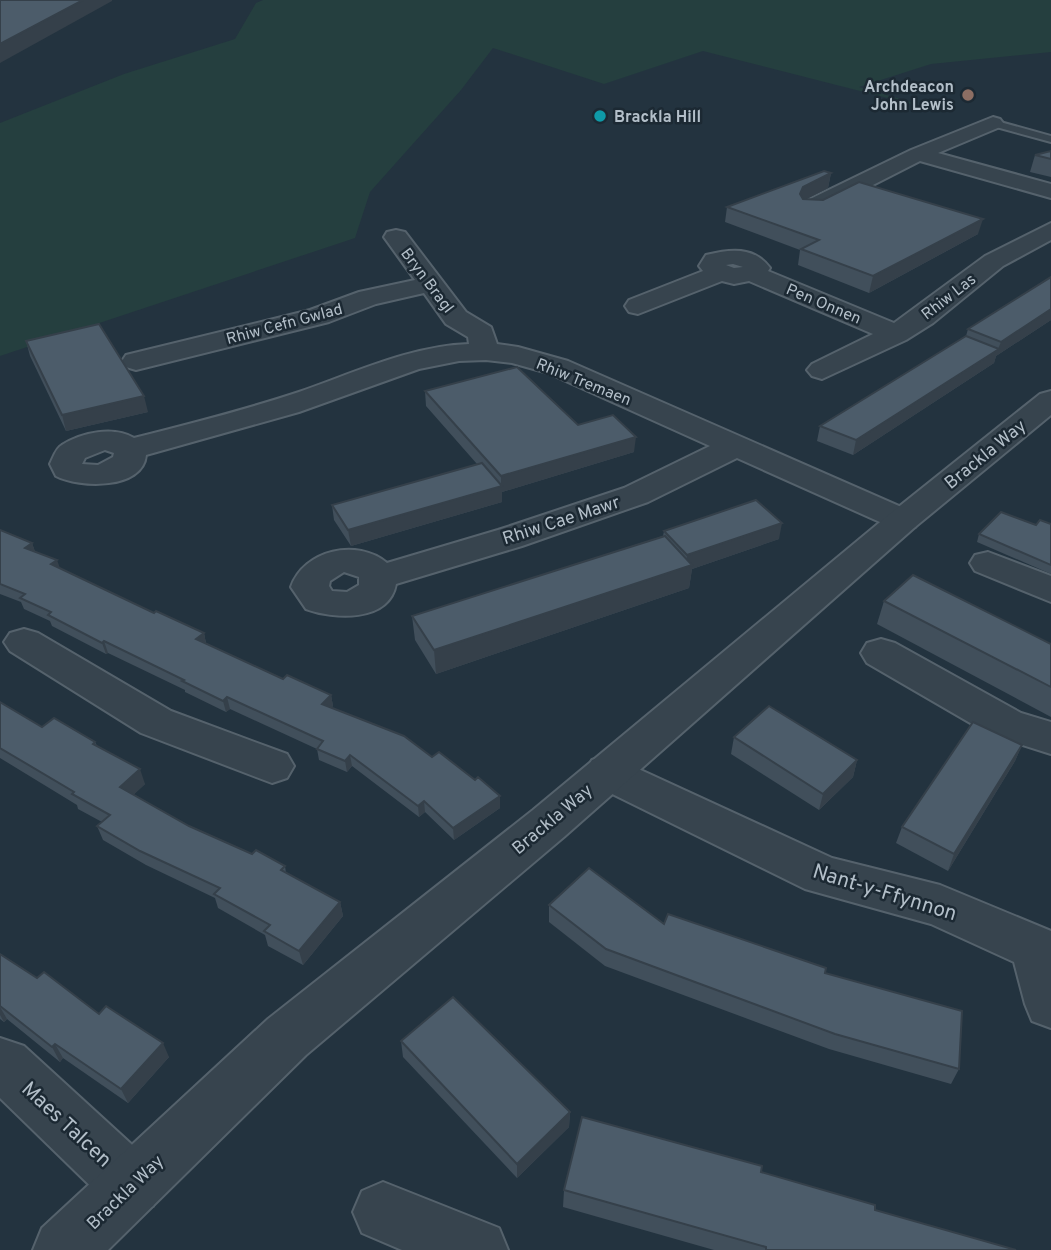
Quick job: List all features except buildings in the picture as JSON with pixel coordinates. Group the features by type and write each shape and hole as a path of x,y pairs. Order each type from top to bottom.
{"street":[{"path":"811,208 918,154 993,123"},
{"path":"918,154 1051,191"},
{"path":"865,180 894,190"},
{"name":"Rhiw Las","path":"829,359 896,334 923,317 991,263 1051,230"},
{"name":"Bryn Bragl","path":"396,237 456,318 481,333 484,352"},
{"name":"Rhiw Cefn Gwlad","path":"136,361 319,316 368,299 423,273 444,258"},
{"name":"Pen Onnen","path":"638,306 720,273 735,276 751,273 896,334"},
{"name":"Rhiw Tremaen","path":"130,449 311,398 401,364 445,355 484,352 513,355 558,367 903,520"},
{"name":"Brackla Way","path":"64,1250 287,1037 550,823 903,520 1051,400"},
{"name":"Rhiw Cae Mawr","path":"379,577 636,495 736,446"},
{"path":"988,563 1051,590"},
{"path":"8,643 156,722 272,766"},
{"path":"881,653 1006,724 1051,738"},
{"name":"Nant-y-Ffynnon","path":"608,772 822,875 940,906 1043,940 1051,1004"},
{"name":"Maes Talcen","path":"0,1064 5,1065 132,1185"},
{"path":"383,1212 477,1250"}],"lane":[{"path":"993,123 1051,139"}],"green space":[{"path":"263,0 1051,0 1051,52 931,64 859,87 914,103 911,104 703,51 604,84 493,48 461,90 370,192 355,238 0,356 0,123 124,74 235,39 256,3"}],"place":[{"name":"Archdeacon John Lewis","path":"968,95"},
{"name":"Brackla Hill","path":"600,116"}]}
